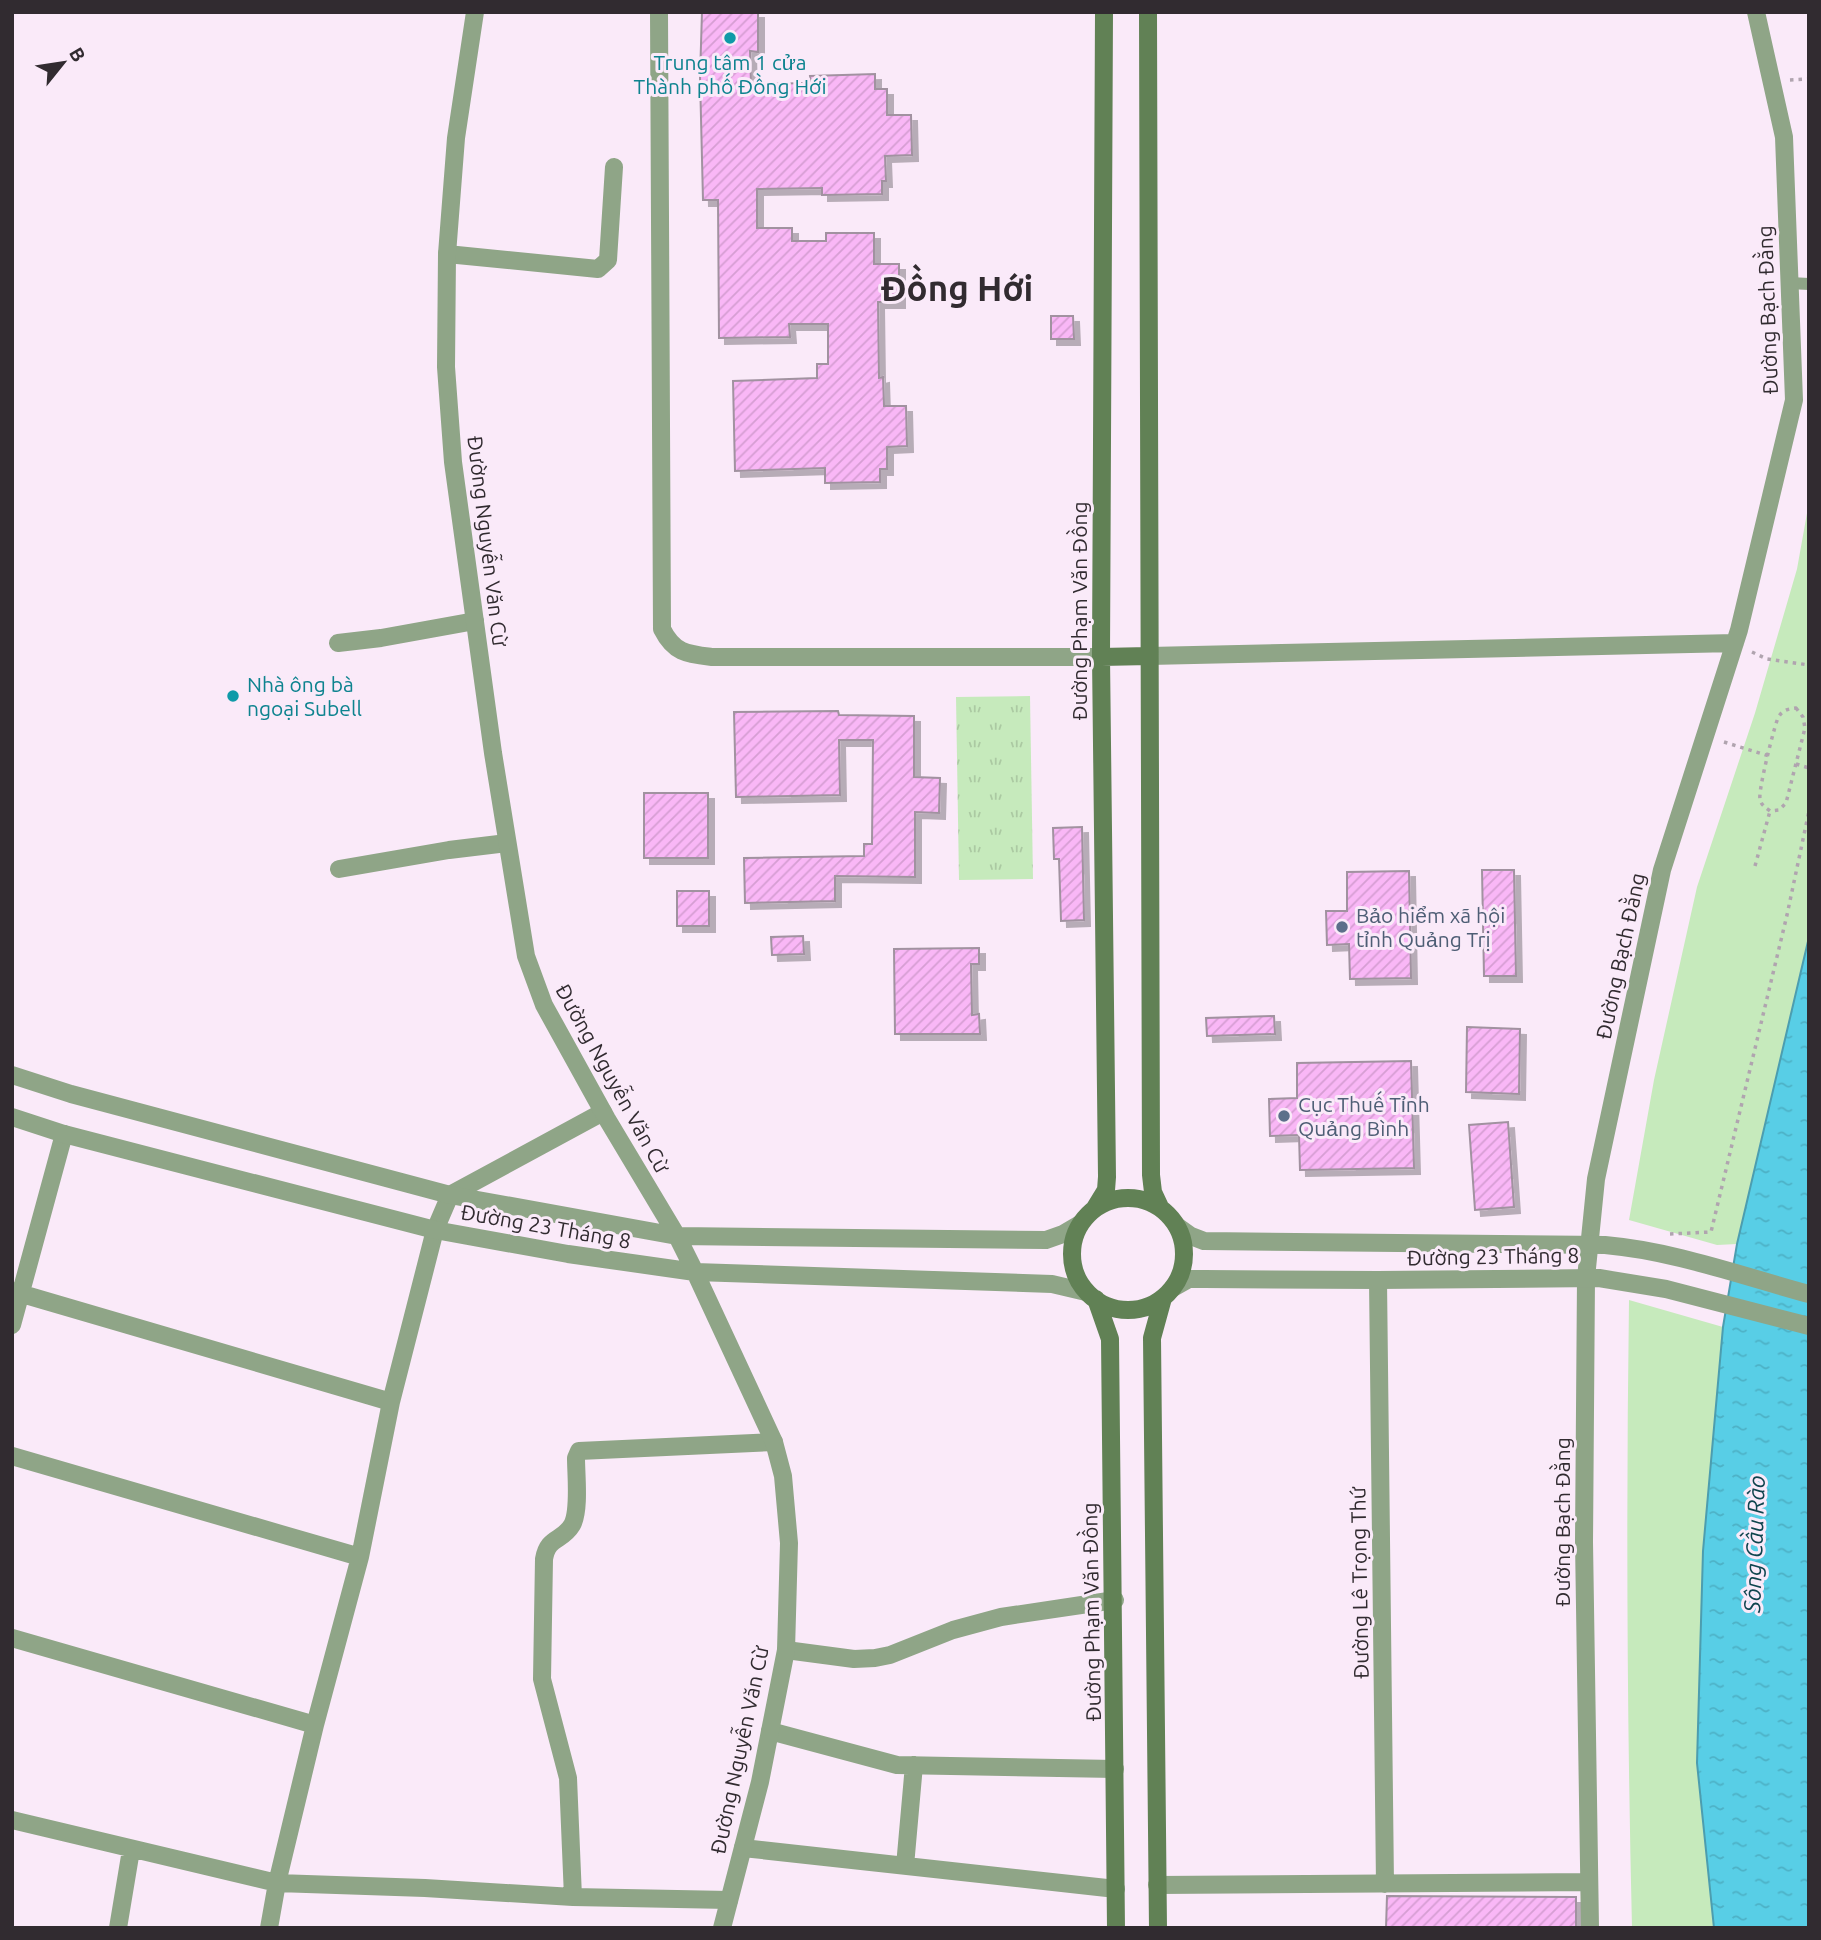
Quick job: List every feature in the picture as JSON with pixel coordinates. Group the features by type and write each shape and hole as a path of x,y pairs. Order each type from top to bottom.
{"main road":[{"name":"Đường Phạm Văn Đồng","path":"1096,1208 1106,1190 1107,1177 1106,899 1101,657 1104,12"},
{"path":"1148,12 1151,1175 1153,1192 1160,1207 1177,1226 1185,1256 1181,1275 1157,1303 1140,1310 1121,1310 1103,1305 1078,1280 1072,1264 1072,1248 1080,1224 1096,1208 1112,1199 1129,1197 1160,1207"},
{"path":"1101,657 1149,656"},
{"path":"1158,1928 1152,1338 1168,1293"},
{"name":"Đường Phạm Văn Đồng","path":"1091,1295 1110,1339 1115,1600 1116,1928"}],"street":[{"name":"Đường Nguyễn Văn Cừ","path":"475,12 456,138 447,254 446,367 453,462 507,843 526,956 544,1005 695,1272 774,1442 783,1476 789,1543 786,1650 743,1849 722,1928"},
{"path":"659,12 662,629 668,642 677,649 712,657 1101,657"},
{"name":"Đường Bạch Đằng","path":"1590,1928 1584,1542 1586,1278 1596,1179 1662,870 1735,643 1794,400 1784,137 1756,12"},
{"path":"447,254 598,269 608,260 614,167"},
{"path":"338,643 475,621"},
{"path":"1149,656 1735,643"},
{"path":"339,869 507,843"},
{"name":"Đường 23 Tháng 8","path":"12,1075 71,1094 450,1195 677,1236 1045,1240 1080,1224"},
{"path":"269,1928 315,1724 360,1557 391,1402 435,1230 450,1195 603,1111"},
{"name":"Đường 23 Tháng 8","path":"12,1117 64,1134 435,1230 568,1254 695,1272 1052,1283 1091,1295"},
{"path":"12,1325 17,1293 64,1134"},
{"name":"Đường 23 Tháng 8","path":"1177,1226 1204,1241 1589,1245 1645,1250 1809,1294"},
{"name":"Đường 23 Tháng 8","path":"1168,1293 1189,1279 1586,1278 1639,1283 1809,1326"},
{"name":"Đường Lê Trọng Thứ","path":"1378,1280 1385,1884"},
{"path":"17,1293 391,1402"},
{"path":"573,1897 568,1778 541,1679 544,1559 546,1547 573,1524 576,1458 579,1451 774,1442"},
{"path":"12,1456 360,1557"},
{"path":"786,1650 854,1660 875,1658 890,1655 953,1630 1001,1617 1115,1600"},
{"path":"12,1638 315,1724"},
{"path":"770,1731 897,1765 1115,1769"},
{"path":"905,1866 914,1765"},
{"path":"12,1820 277,1883 573,1897 729,1900"},
{"path":"743,1849 1116,1889"},
{"path":"118,1928 131,1850"},
{"path":"1157,1885 1589,1882"}],"lane":[{"path":"1790,283 1809,284"}],"path":[{"path":"1735,643 1767,659 1809,665"},
{"path":"1796,708 1803,717 1805,727 1796,764 1786,803 1779,810 1770,811 1762,804 1759,796 1778,718 1786,710 1796,708"},
{"path":"1705,737 1769,756"},
{"path":"1796,764 1809,768"},
{"path":"1755,866 1770,811"},
{"path":"1645,1250 1667,1235 1711,1232 1787,915 1809,811"}],"green space":[{"path":"1809,502 1809,937 1737,1244 1717,1245 1629,1220 1654,1080 1697,887 1755,713 1797,569"},
{"path":"1030,696 1033,879 959,880 956,697"},
{"path":"1629,1300 1723,1327 1703,1551 1697,1763 1714,1928 1632,1928 1628,1614"}],"water":[{"name":"Sông Cầu Rào","path":"1809,937 1809,1928 1714,1928 1697,1763 1703,1551 1723,1327 1737,1244"}],"building":[{"path":"702,12 758,12 758,52 750,51 751,84 811,83 810,76 875,74 875,89 887,89 887,115 911,115 912,155 885,156 886,181 882,181 882,194 822,195 822,188 757,189 757,228 792,228 792,241 826,241 826,233 874,233 874,264 899,264 899,302 878,302 879,378 883,377 884,406 906,406 907,446 887,447 887,469 880,469 880,482 825,483 825,468 735,471 733,381 817,378 817,364 828,364 828,324 789,324 790,337 719,338 718,200 703,200 700,77"},
{"path":"1051,316 1073,316 1074,339 1051,339"},
{"path":"838,711 839,715 914,716 914,777 940,778 939,813 915,812 915,877 835,876 835,901 745,903 744,858 864,856 864,844 872,844 873,740 839,740 840,795 736,797 734,712"},
{"path":"644,793 708,793 708,858 644,858"},
{"path":"1082,827 1084,920 1061,921 1059,859 1054,859 1053,828"},
{"path":"1482,870 1514,870 1516,976 1484,976"},
{"path":"1409,871 1411,978 1350,979 1349,944 1327,945 1326,911 1347,911 1347,872"},
{"path":"677,891 709,891 709,926 677,926"},
{"path":"803,936 804,954 772,955 771,937"},
{"path":"979,948 979,964 971,964 972,1015 979,1014 980,1034 895,1034 894,949"},
{"path":"1274,1016 1275,1034 1207,1036 1206,1018"},
{"path":"1467,1027 1520,1029 1519,1094 1466,1092"},
{"path":"1411,1061 1414,1168 1300,1170 1299,1135 1270,1136 1269,1099 1297,1098 1297,1063"},
{"path":"1508,1122 1514,1207 1475,1210 1469,1125"},
{"path":"1387,1896 1576,1897 1576,1928 1386,1928"}],"place":[{"name":"Trung tâm 1 cửa Thành phố Đồng Hới","path":"730,38"},
{"name":"Nhà ông bà ngoại Subell","path":"233,696"},
{"name":"Bảo hiểm xã hội tỉnh Quảng Trị","path":"1342,927"},
{"name":"Cục Thuế Tỉnh Quảng Bình","path":"1284,1116"}],"district":[{"name":"Đồng Hới","path":"957,288"}]}
